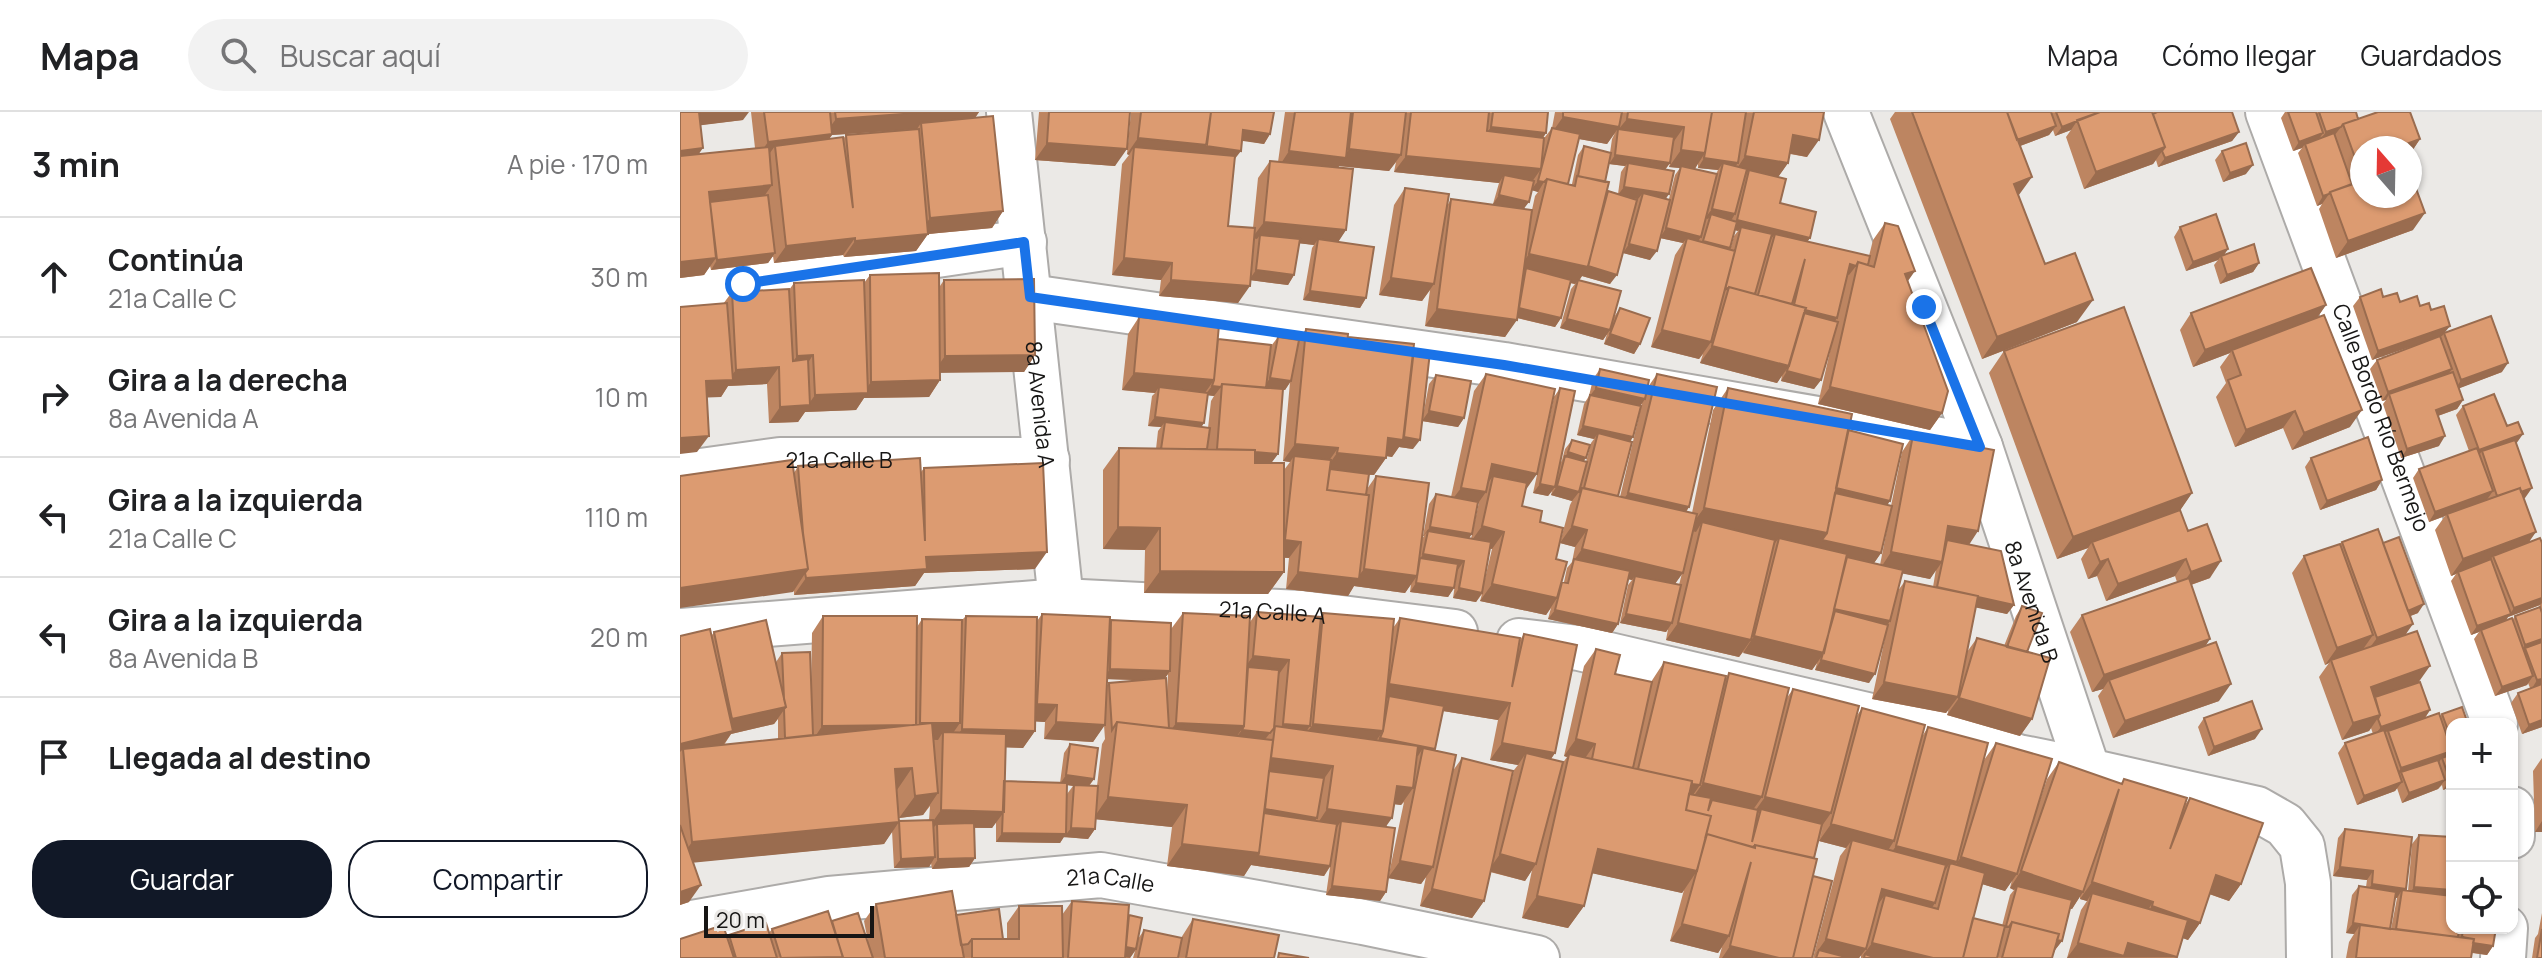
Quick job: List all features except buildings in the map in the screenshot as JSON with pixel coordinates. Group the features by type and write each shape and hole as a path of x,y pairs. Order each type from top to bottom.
{"street":[{"name":"8a Avenida A","path":"1009,112 1061,601"},
{"name":"8a Avenida B","path":"1846,112 1980,447 2088,771"},
{"name":"Calle Bordo Río Bermejo","path":"2268,112 2493,718"},
{"path":"680,293 1024,242"},
{"path":"1030,297 1504,365 1980,447"},
{"name":"21a Calle B","path":"680,474 780,460 1047,460"},
{"name":"21a Calle A","path":"680,631 1061,601 1301,613 1579,648 1957,736 2018,757 2088,771"},
{"path":"2088,771 2257,809 2285,825 2302,846 2308,883 2309,958"},
{"name":"21a Calle","path":"680,925 829,899 1101,875 1363,922 1537,958"},
{"path":"2503,958 2505,934"}],"route":[{"path":"743,284 1024,242 1030,297 1504,365 1980,447 1924,307"}]}
